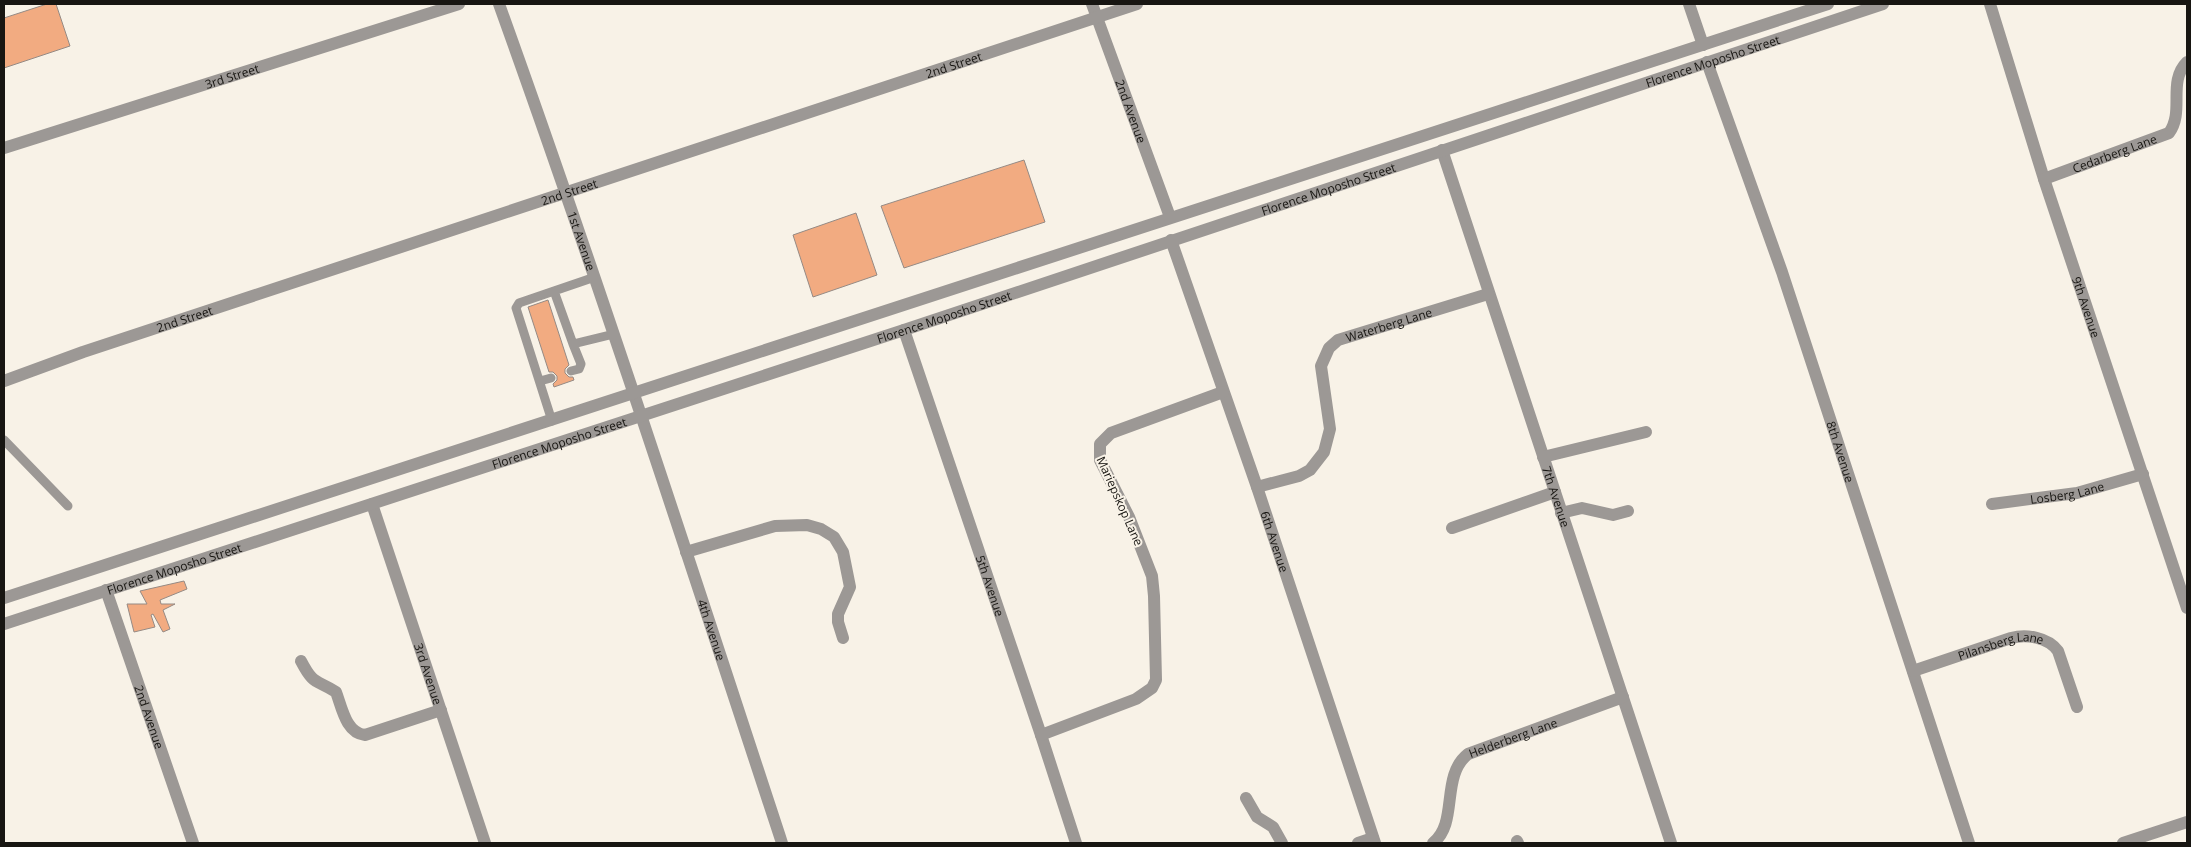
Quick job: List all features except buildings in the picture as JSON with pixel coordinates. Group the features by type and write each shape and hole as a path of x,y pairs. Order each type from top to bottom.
{"street":[{"name":"3rd Street","path":"4,148 459,4"},
{"name":"1st Avenue","path":"499,4 567,193 635,393 641,416"},
{"name":"2nd Avenue","path":"1092,4 1170,217"},
{"name":"2nd Street","path":"4,381 83,352 1137,4"},
{"path":"1689,4 1704,45"},
{"name":"Florence Moposho Street","path":"4,598 1828,4"},
{"name":"Florence Moposho Street","path":"4,624 904,330 1883,4"},
{"name":"9th Avenue","path":"1990,4 2044,179 2187,608"},
{"name":"8th Avenue","path":"1707,62 1782,272 1969,843"},
{"name":"Cedarberg Lane","path":"2044,179 2170,133 2176,112 2178,74 2187,62"},
{"name":"7th Avenue","path":"1442,150 1488,294 1671,843"},
{"name":"6th Avenue","path":"1171,240 1222,392 1257,487 1374,841"},
{"name":"Waterberg Lane","path":"1257,487 1299,476 1310,470 1324,452 1330,429 1321,366 1328,348 1338,340 1488,294"},
{"name":"5th Avenue","path":"904,330 1076,843"},
{"name":"Mariepskop Lane","path":"1041,735 1136,700 1152,688 1156,680 1152,576 1129,516 1100,460 1100,444 1111,433 1222,392"},
{"name":"4th Avenue","path":"641,416 782,843"},
{"path":"1543,457 1646,432"},
{"name":"Losberg Lane","path":"1992,504 2077,493 2143,474"},
{"path":"1452,528 1555,492"},
{"name":"3rd Avenue","path":"372,504 485,843"},
{"path":"1561,513 1582,508 1613,515 1628,511"},
{"path":"686,552 775,526 807,525 821,529 834,537 843,552 850,587 838,614 838,622 843,638"},
{"name":"2nd Avenue","path":"106,590 193,843"},
{"name":"Pilansberg Lane","path":"1914,671 2025,635 2052,644 2058,651 2077,707"},
{"path":"301,661 310,677 319,684 336,692 350,729 357,734 365,735 441,710"},
{"name":"Helderberg Lane","path":"1433,843 1442,834 1456,769 1461,760 1468,754 1622,697"},
{"path":"1246,798 1257,817 1273,827 1282,843"},
{"path":"2122,843 2187,822"},
{"path":"1358,843 1374,841"}],"lane":[{"path":"552,420 516,308 519,302 595,277"},
{"path":"554,291 581,364 579,369 571,371"},
{"path":"573,344 614,334"},
{"path":"540,382 551,378"},
{"path":"4,440 68,506"}]}
